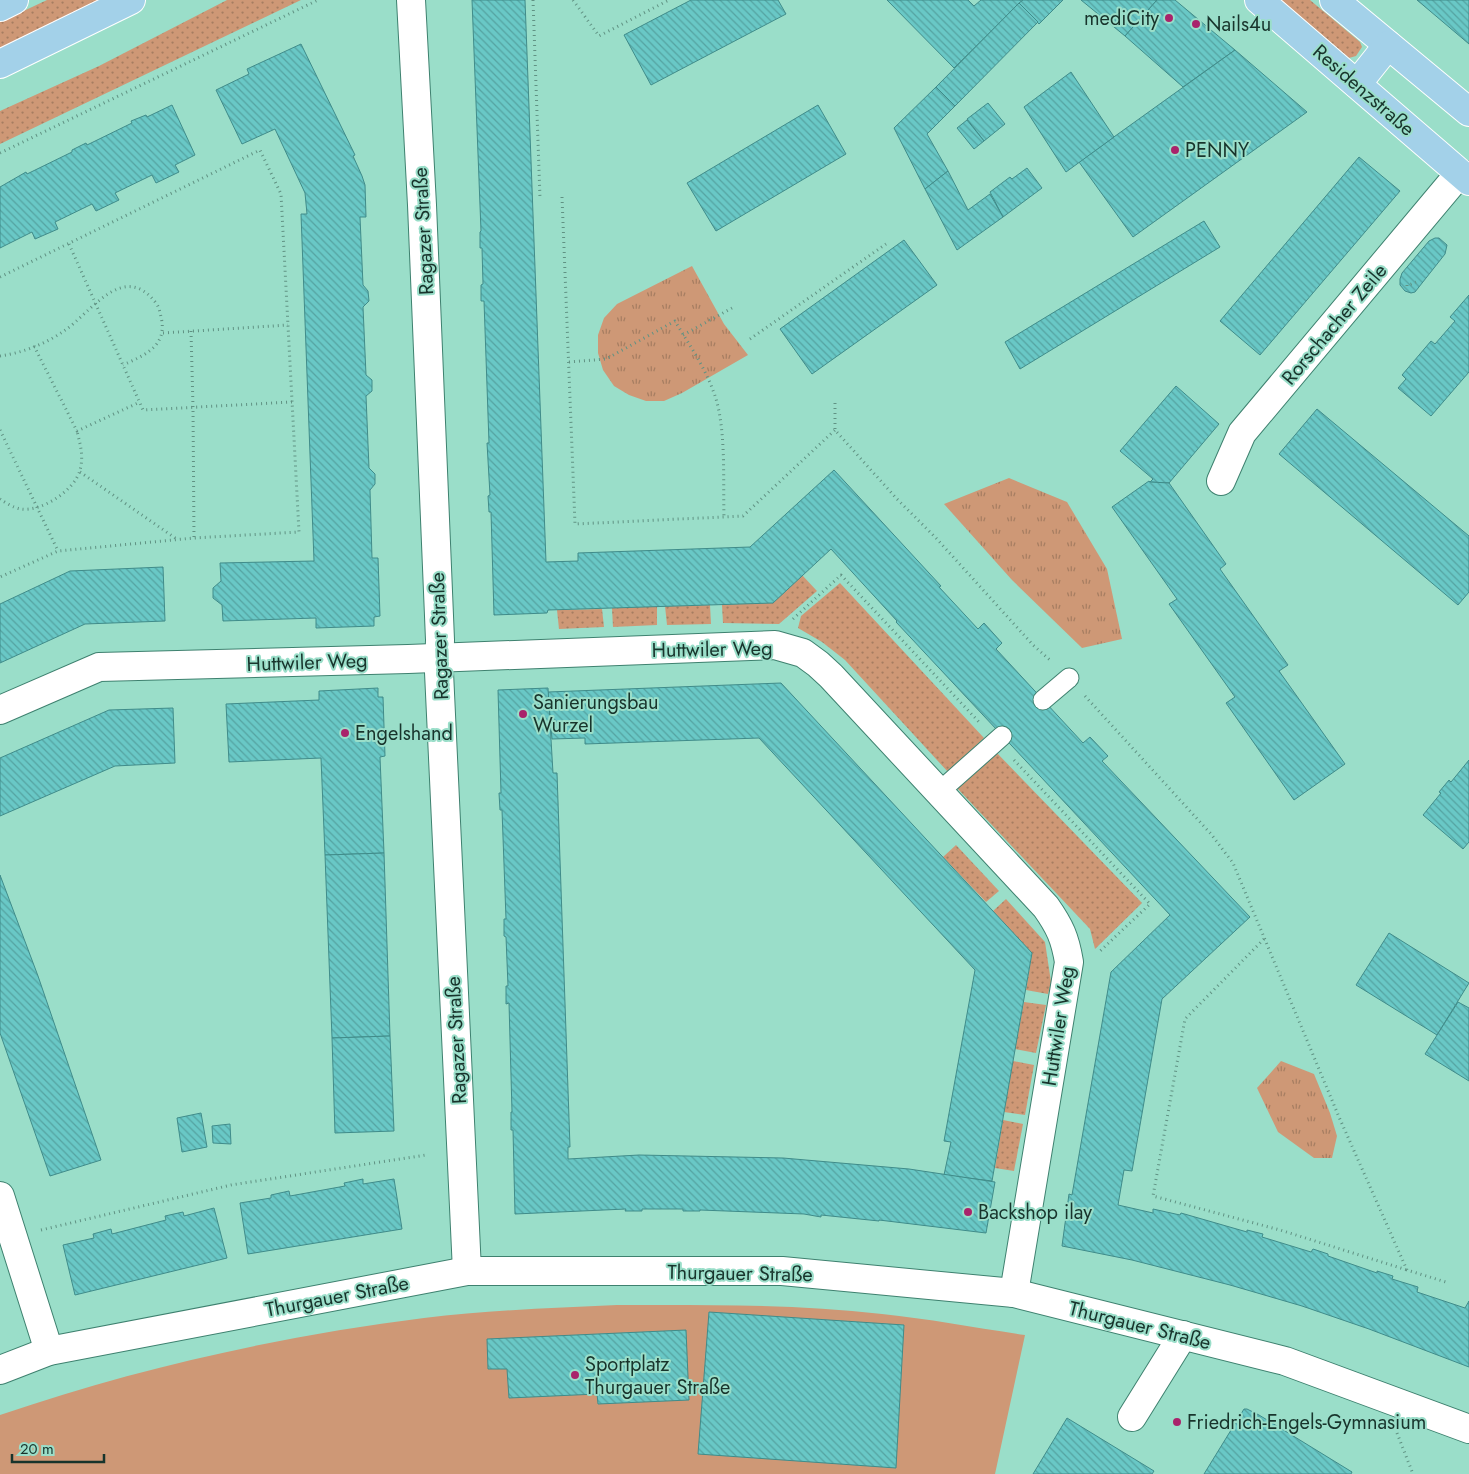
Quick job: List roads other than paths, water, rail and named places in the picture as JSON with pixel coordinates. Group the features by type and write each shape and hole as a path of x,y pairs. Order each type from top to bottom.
{"main road":[{"path":"0,7 14,0"},
{"path":"0,64 131,0"},
{"name":"Residenzstraße","path":"1259,0 1465,177"},
{"path":"1334,0 1469,112"},
{"path":"1357,84 1388,45"}],"street":[{"name":"Ragazer Straße","path":"411,0 422,206 439,657 467,1271"},
{"name":"Rorschacher Zeile","path":"1220,481 1242,434 1465,177"},
{"name":"Huttwiler Weg","path":"0,710 99,667 775,645 803,653 818,664 1046,907 1059,925 1066,943 1069,962 1014,1293"},
{"path":"0,1196 49,1351"},
{"name":"Thurgauer Straße","path":"0,1370 49,1351 467,1271 782,1271 1014,1293 1285,1361 1469,1429"},
{"path":"1132,1416 1182,1335"}],"lane":[{"path":"1043,700 1069,678"},
{"path":"939,792 1002,736"}],"place":[{"name":"mediCity","path":"1169,18"},
{"name":"Nails4u","path":"1196,24"},
{"name":"PENNY","path":"1175,150"},
{"name":"Sanierungsbau Wurzel","path":"523,714"},
{"name":"Engelshand","path":"345,733"},
{"name":"Backshop ilay","path":"968,1212"},
{"name":"Sportplatz Thurgauer Straße","path":"575,1375"},
{"name":"Friedrich-Engels-Gymnasium","path":"1177,1422"}]}
